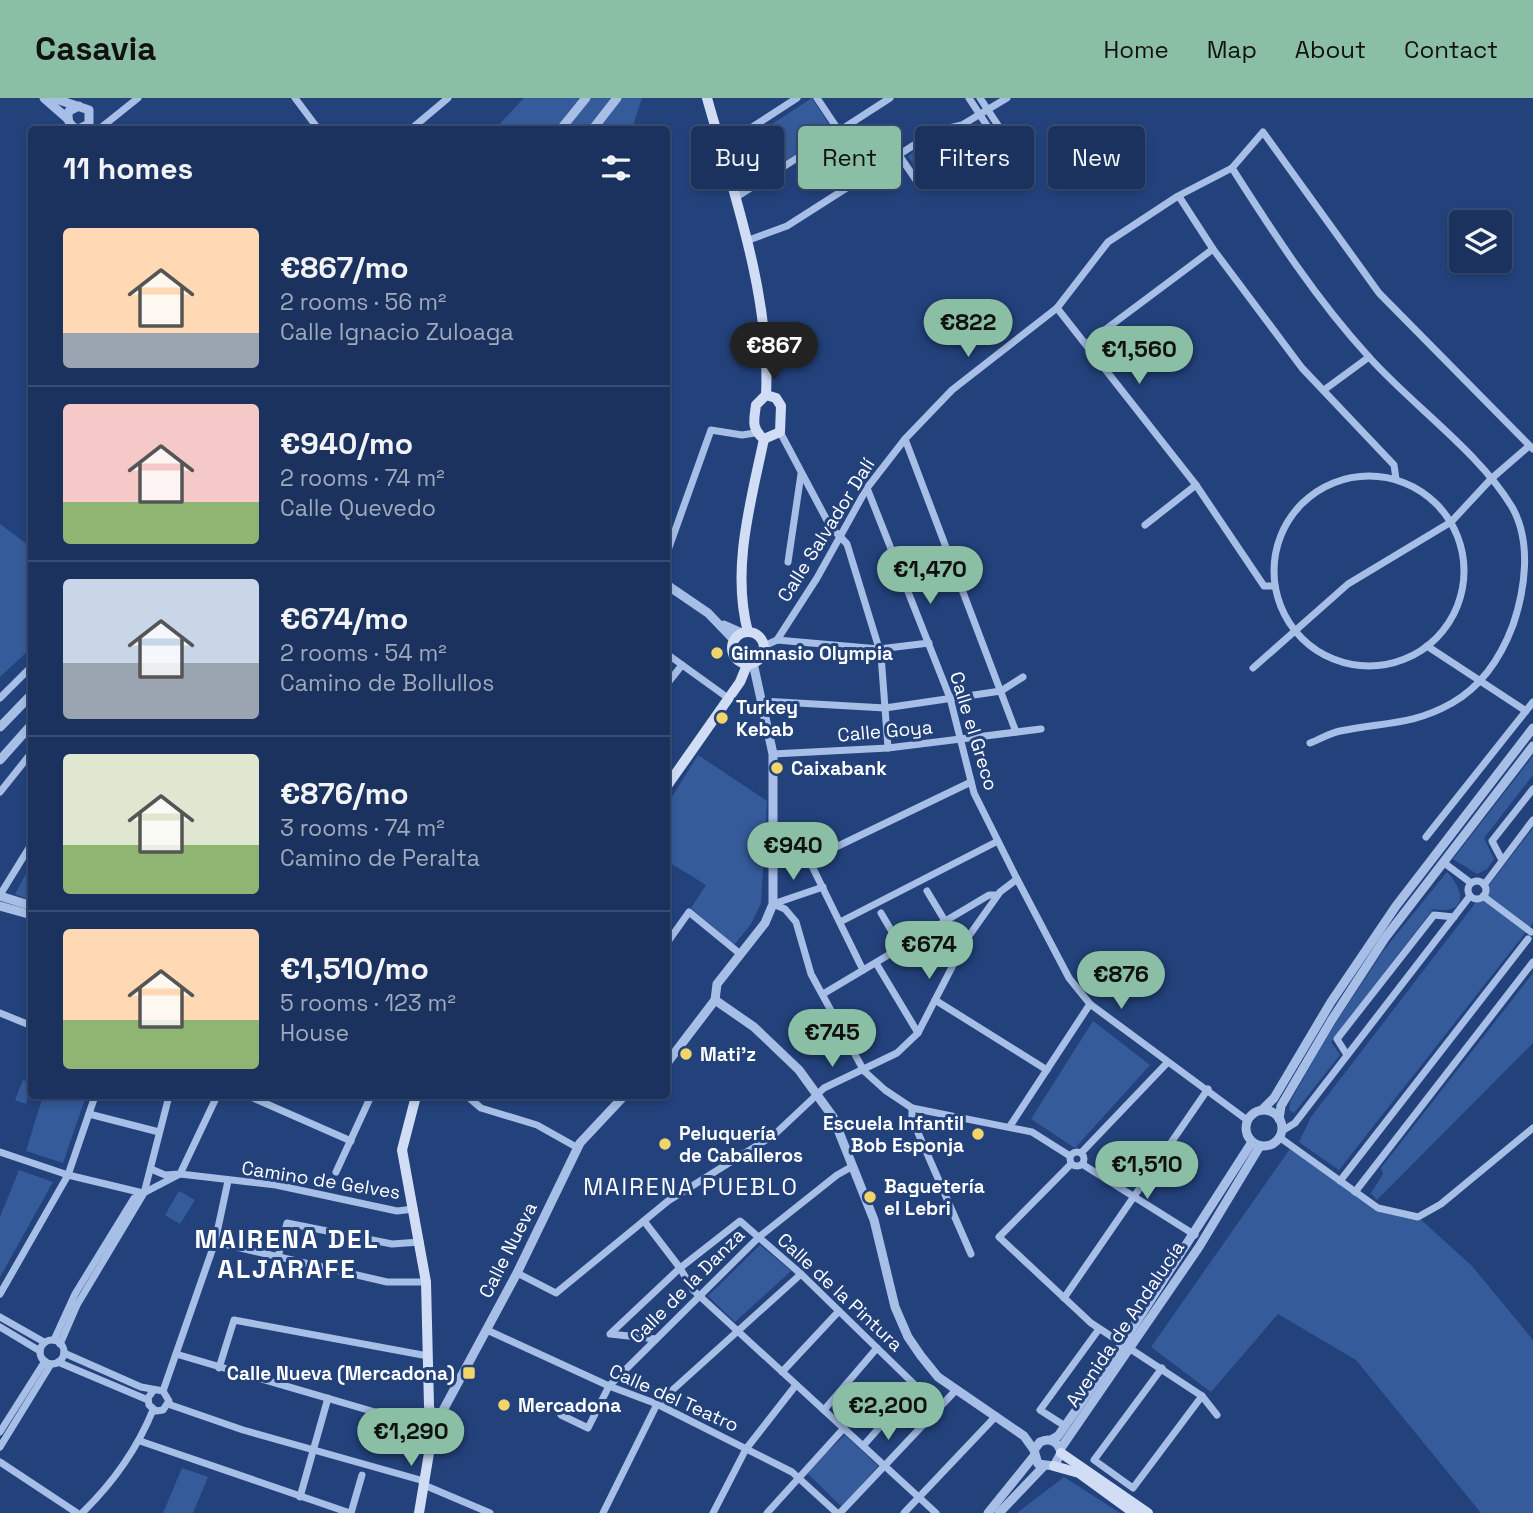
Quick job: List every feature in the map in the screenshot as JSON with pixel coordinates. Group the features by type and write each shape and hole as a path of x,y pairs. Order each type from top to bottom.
{"main road":[{"path":"707,98 714,126"},
{"path":"732,189 746,241 761,324 767,374 766,395 756,405 768,435"},
{"path":"750,664 738,662 731,651 741,635 745,533 768,435 781,407 776,398 766,395"},
{"path":"670,774 728,698 750,664 761,658 764,646 761,638 741,635"},
{"path":"415,1099 402,1150 426,1282 430,1412 433,1429 419,1513"},
{"path":"1061,1451 1148,1513"},
{"path":"1049,1466 1079,1473 1134,1513"}],"street":[{"path":"44,98 73,126"},
{"path":"54,98 86,108 91,125"},
{"path":"91,125 110,120 138,98"},
{"path":"295,98 316,126"},
{"path":"563,126 586,98"},
{"path":"595,126 617,98"},
{"path":"754,126 797,98"},
{"path":"817,98 836,126"},
{"path":"847,126 890,98"},
{"path":"969,98 997,141 1003,140 1005,136 981,98"},
{"path":"901,154 936,131 962,125 1007,98"},
{"path":"415,126 445,99"},
{"path":"68,119 69,111 79,106"},
{"path":"91,125 110,120"},
{"path":"1254,668 1348,584 1451,522 1491,478 1531,448 1379,293 1263,132 1232,168 1296,268 1369,357 1491,478 1513,509 1525,556 1521,602 1508,639 1494,667 1453,703 1400,724 1339,731 1310,743"},
{"path":"735,198 798,157"},
{"path":"901,158 915,179"},
{"name":"Calle Salvador Dalí","path":"777,640 867,488 905,439 952,390 1057,308 1108,242 1178,196 1232,168"},
{"path":"746,241 787,226 845,189"},
{"path":"1180,198 1213,249 1303,368 1394,464 1396,479"},
{"path":"1086,344 1213,249"},
{"path":"1057,308 1196,485 1264,586 1275,586"},
{"path":"1324,390 1369,357"},
{"path":"670,545 711,430 742,435 768,435 786,443 830,526 847,544 879,649 888,748"},
{"path":"905,439 1016,732"},
{"path":"788,562 801,473"},
{"path":"1364,476 1396,479 1427,496 1451,522 1463,553 1464,579 1458,605 1446,628 1427,646 1405,659 1380,665 1354,664 1329,657 1296,632 1282,610 1275,586 1276,554 1286,524 1306,499 1334,483 1364,476"},
{"path":"1145,525 1196,485"},
{"name":"Calle el Greco","path":"867,488 950,698 971,782 996,842 1069,978 1090,1003 1167,1063 1208,1088 1247,1120"},
{"path":"670,587 720,624 741,635"},
{"path":"764,646 777,640 879,649 929,643"},
{"path":"1427,646 1526,711"},
{"path":"670,656 728,698"},
{"path":"670,1059 715,1000 717,984 765,923 773,904 773,754 750,664"},
{"path":"670,680 682,665"},
{"path":"0,698 28,670"},
{"path":"761,701 885,708 1000,691 1023,677"},
{"path":"0,727 28,698"},
{"path":"1426,837 1533,702"},
{"path":"0,760 28,728"},
{"path":"1471,883 1470,896 1292,1127 1271,1144 1256,1144 1246,1132 1247,1120 1274,1098 1331,1002 1395,906 1533,728"},
{"name":"Calle Goya","path":"773,754 888,748 1041,729"},
{"path":"1533,746 1385,938 1331,1021 1281,1107 1279,1119 1281,1134 1355,1192 1378,1208 1418,1217 1441,1204 1533,1128"},
{"path":"0,792 28,758"},
{"path":"863,970 808,860 971,782"},
{"path":"1502,860 1492,841 1533,789"},
{"path":"1483,896 1484,885 1533,820"},
{"path":"840,922 996,842"},
{"path":"28,850 0,895 28,904"},
{"path":"1443,862 1471,883 1480,881 1484,885"},
{"path":"517,1273 556,1293 668,1201 774,1135 824,1088 897,1054 918,1033 966,940 997,895 1017,879"},
{"path":"773,904 823,887"},
{"path":"927,891 945,921"},
{"path":"822,994 989,895 997,895"},
{"path":"1470,896 1478,899 1483,896"},
{"path":"1483,896 1531,934"},
{"path":"773,904 785,909 796,922 811,974 864,1071 912,1108 1032,1132 1071,1160 1082,1164 1195,1235"},
{"path":"0,906 28,914"},
{"path":"670,939 688,912 739,953"},
{"path":"881,912 901,947"},
{"path":"1347,1055 1337,1039 1434,915 1454,917"},
{"path":"1531,934 1531,949"},
{"path":"1340,1181 1531,934"},
{"path":"876,962 918,1033"},
{"path":"1355,1192 1533,962"},
{"path":"715,1000 754,1027 799,1070 833,1117 874,1220 895,1307 908,1337 938,1377 1024,1436 1049,1466"},
{"path":"935,1000 1048,1070"},
{"path":"1010,1126 1090,1003"},
{"path":"0,1013 28,1024"},
{"path":"1082,1164 1081,1153 1167,1063"},
{"path":"1064,1298 1208,1088"},
{"path":"0,1294 68,1175 94,1099"},
{"path":"57,1342 144,1194 168,1099"},
{"path":"0,1152 68,1175 144,1194 180,1174 216,1099"},
{"path":"256,1099 351,1141"},
{"path":"336,1172 370,1099"},
{"path":"470,1099 481,1108 537,1125 578,1148"},
{"name":"Calle Nueva","path":"433,1429 517,1273 578,1148 621,1099"},
{"path":"912,1108 912,1119 971,1254"},
{"path":"1262,1110 1272,1112 1279,1119"},
{"path":"89,1114 159,1132"},
{"name":"Avenida de Andalucía","path":"999,1513 1049,1466 1061,1451 1195,1235 1256,1144"},
{"name":"Avenida de Andalucía","path":"1051,1440 1127,1346 1199,1247 1256,1144"},
{"path":"1081,1153 1074,1152 1071,1160 999,1237 1098,1329 1162,1367 1202,1396 1217,1415"},
{"name":"Calle de la Danza","path":"561,1415 588,1428 609,1386 759,1237 836,1175 853,1166"},
{"name":"Camino de Gelves","path":"151,1169 165,1175 180,1174 276,1185 397,1211 414,1209"},
{"path":"163,1391 215,1242 228,1181"},
{"path":"644,1221 700,1297 936,1513"},
{"name":"Calle de la Pintura","path":"680,1268 740,1221 801,1274 916,1386 863,1446"},
{"path":"278,1257 287,1223 392,1244 420,1241"},
{"path":"215,1242 387,1282 426,1282"},
{"path":"656,1339 610,1334 680,1268"},
{"path":"603,1513 657,1404 801,1274"},
{"path":"782,1372 839,1311"},
{"path":"0,1317 44,1342 57,1342"},
{"path":"219,1367 234,1320 428,1356"},
{"path":"0,1327 40,1350 51,1362 148,1400 153,1410 140,1441 99,1496 79,1513 0,1462"},
{"path":"1065,1426 1040,1410 1098,1329"},
{"name":"Calle del Teatro","path":"487,1330 609,1386 657,1404 746,1449 797,1478 839,1513"},
{"path":"40,1350 44,1342"},
{"path":"57,1342 64,1353 153,1391 163,1391 169,1398 168,1405 163,1410 153,1410"},
{"path":"824,1410 877,1348"},
{"path":"0,1432 51,1362 64,1353"},
{"path":"176,1354 433,1429"},
{"path":"0,1447 51,1362"},
{"path":"1162,1367 1094,1460 1133,1488 1202,1396"},
{"path":"713,1513 746,1449 796,1385"},
{"path":"839,1513 956,1390"},
{"path":"148,1400 153,1391"},
{"path":"300,1497 328,1398"},
{"path":"168,1405 424,1483 486,1512"},
{"path":"430,1412 442,1412"},
{"path":"904,1513 996,1416"},
{"path":"767,1513 844,1429"},
{"path":"988,1513 1036,1449 1051,1440 1061,1451"},
{"path":"140,1441 350,1513 362,1475"}],"shaded area":[{"path":"524,98 642,98 633,126 498,126"},
{"path":"812,98 830,126 798,126 798,152 784,162 784,126 769,126"},
{"path":"915,152 915,167 908,156"},
{"path":"0,524 28,545 28,651 0,677"},
{"path":"698,755 767,801 761,903 751,924 734,945 691,908 706,885 670,863 670,800"},
{"path":"1533,756 1533,775 1484,838 1494,859 1487,869 1477,874 1453,859"},
{"path":"1533,828 1533,923 1339,1170 1299,1142 1311,1117"},
{"path":"28,870 28,899 15,894"},
{"path":"1447,872 1458,887 1460,900 1457,905 1452,909 1433,909 1331,1042 1340,1055 1294,1113 1289,1110 1290,1102 1331,1030 1384,950"},
{"path":"1533,973 1533,1043 1377,1200 1371,1193 1383,1174 1381,1168"},
{"path":"1093,1021 1150,1065 1075,1148 1031,1119"},
{"path":"23,1080 28,1082 26,1104 15,1100"},
{"path":"42,1099 85,1099 63,1163 26,1151"},
{"path":"1292,1146 1378,1208 1418,1217 1472,1266 1533,1340 1533,1513 1481,1513 1356,1360 1278,1314 1211,1392 1151,1347"},
{"path":"19,1170 53,1182 0,1277 0,1217"},
{"path":"179,1191 195,1200 180,1224 165,1215"},
{"path":"760,1245 791,1271 735,1322 708,1296"},
{"path":"845,1435 878,1466 842,1507 806,1472"},
{"path":"182,1468 208,1477 193,1513 163,1513"},
{"path":"1064,1477 1120,1513 1017,1513"}],"place":[{"name":"Gimnasio Olympia","path":"717,653"},
{"name":"Turkey Kebab","path":"722,718"},
{"name":"Caixabank","path":"777,768"},
{"name":"Mati'z","path":"686,1054"},
{"name":"Escuela Infantil Bob Esponja","path":"978,1134"},
{"name":"Peluquería de Caballeros","path":"665,1144"},
{"name":"Baguetería el Lebri","path":"870,1197"},
{"name":"Calle Nueva (Mercadona)","path":"469,1373"},
{"name":"Mercadona","path":"504,1405"}],"district":[{"name":"MAIRENA PUEBLO","path":"691,1187"},
{"name":"MAIRENA DEL ALJARAFE","path":"287,1254"}]}
